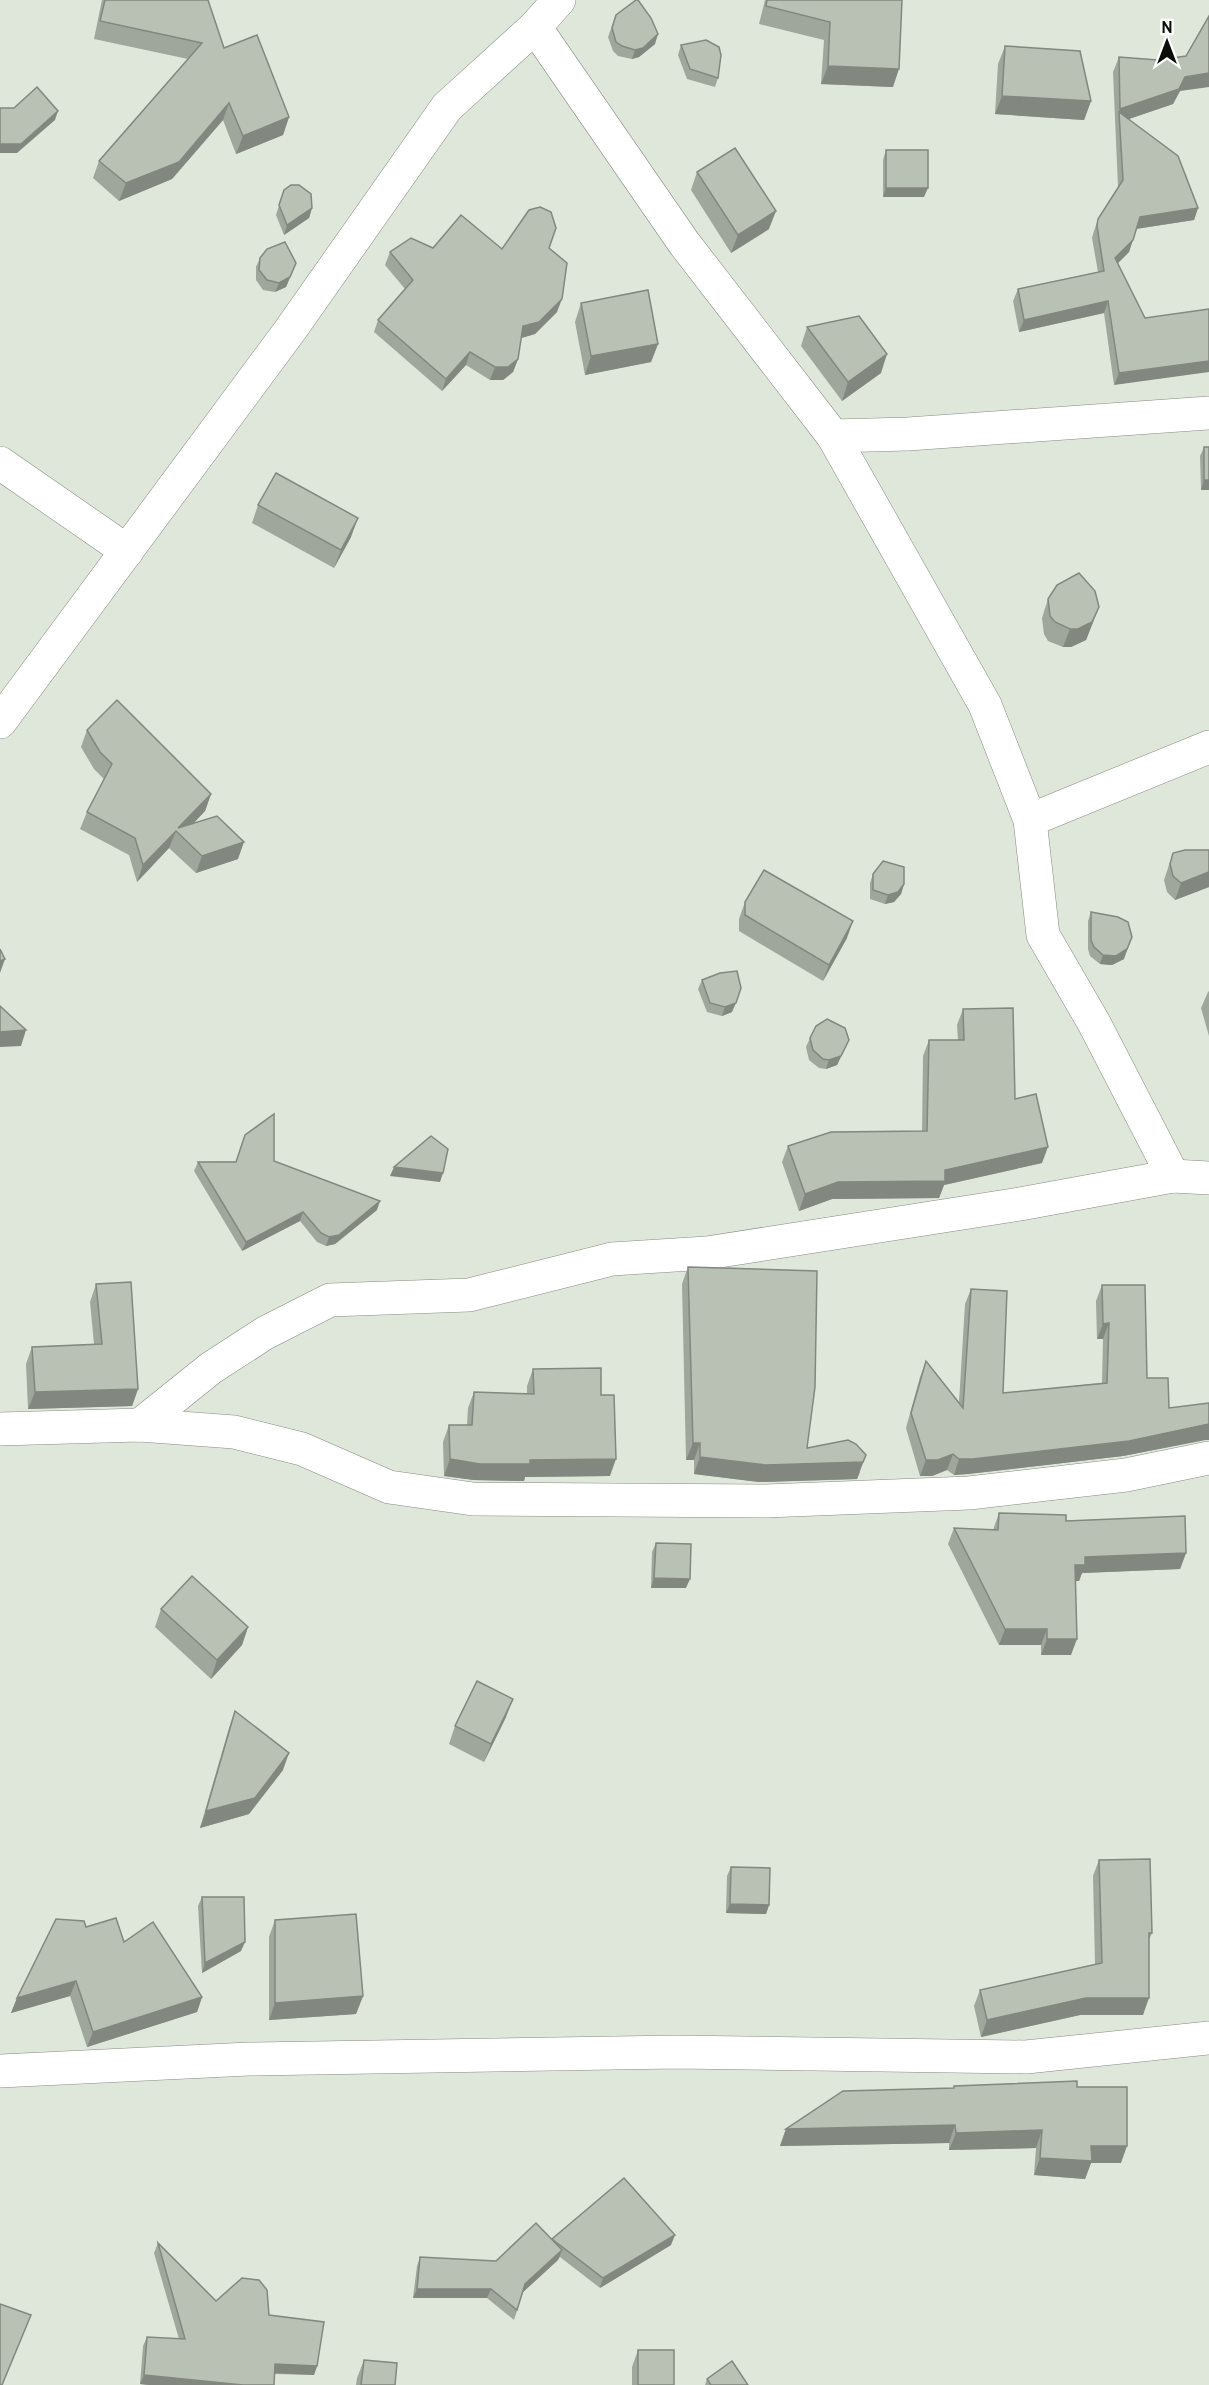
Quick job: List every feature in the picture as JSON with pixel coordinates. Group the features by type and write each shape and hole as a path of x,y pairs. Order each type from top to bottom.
{"street":[{"path":"0,722 291,329 447,107 536,27 559,0"},
{"path":"536,27 684,243 833,436 985,705 1030,820 1043,935 1094,1023 1173,1176"},
{"path":"833,436 908,434 1209,414"},
{"path":"0,463 127,551"},
{"path":"1030,820 1209,747"},
{"path":"141,1425 211,1368 265,1333 330,1300 469,1295 612,1259 707,1254 1020,1204 1173,1176 1209,1178"},
{"path":"0,1429 141,1425 234,1432 302,1449 389,1487 473,1499 766,1501 969,1493 1126,1475 1209,1458"},
{"path":"0,2071 249,2059 652,2052 1026,2057 1209,2038"}],"building":[{"path":"105,0 208,0 224,48 257,35 289,117 243,136 229,103 179,162 126,183 99,161 202,43 100,21"},
{"path":"636,0 651,18 658,34 643,48 635,50 616,42 612,28 616,15"},
{"path":"767,0 902,0 899,69 828,66 830,22 766,6"},
{"path":"1209,16 1209,73 1185,77 1179,89 1120,109 1119,57 1158,60 1186,56"},
{"path":"706,40 719,47 721,55 718,78 690,69 681,45"},
{"path":"1005,46 1080,51 1091,101 1002,96"},
{"path":"37,87 58,111 21,144 0,144 0,108 14,108"},
{"path":"1119,112 1178,156 1198,208 1140,217 1133,240 1115,258 1145,318 1209,309 1209,361 1119,373 1108,301 1024,320 1018,289 1104,271 1097,226 1098,219 1123,180"},
{"path":"735,148 776,211 738,235 697,172"},
{"path":"886,150 928,150 928,188 886,188"},
{"path":"291,185 299,185 311,194 312,208 287,225 279,205 284,190"},
{"path":"540,207 551,212 556,228 549,248 567,263 562,299 539,322 523,326 518,359 508,367 495,367 470,352 446,379 378,320 413,280 390,252 411,238 433,248 461,215 502,249 529,210"},
{"path":"285,242 296,263 290,277 279,283 267,280 259,270 260,258 267,249"},
{"path":"648,290 658,344 591,356 581,303"},
{"path":"859,316 887,354 848,382 807,327"},
{"path":"1204,447 1209,447 1209,480 1204,480"},
{"path":"276,473 358,518 341,550 258,505"},
{"path":"1079,573 1095,591 1099,607 1092,622 1078,629 1070,629 1055,622 1050,616 1048,599 1057,585"},
{"path":"117,700 211,794 178,828 217,816 244,842 202,856 176,831 143,865 135,838 87,812 112,764 100,752 87,730"},
{"path":"1185,850 1209,850 1209,872 1181,883 1173,876 1170,864 1173,853"},
{"path":"883,861 904,867 904,884 898,892 888,895 873,890 873,874"},
{"path":"764,870 853,921 829,965 745,915 745,902"},
{"path":"1091,912 1118,917 1128,922 1132,937 1127,949 1116,956 1103,955 1094,947 1091,940"},
{"path":"0,949 5,959 0,961"},
{"path":"737,971 741,988 736,1003 725,1007 710,1003 702,980 720,973"},
{"path":"0,1006 26,1030 0,1032"},
{"path":"1013,1008 1015,1099 1036,1094 1048,1147 945,1170 945,1181 838,1182 805,1194 788,1146 831,1132 927,1131 929,1040 964,1040 963,1009"},
{"path":"827,1019 845,1028 849,1040 841,1056 829,1060 823,1059 813,1050 810,1038 816,1026"},
{"path":"274,1114 274,1161 380,1201 339,1235 329,1237 321,1233 303,1212 246,1242 198,1162 236,1162 245,1135"},
{"path":"431,1136 448,1149 443,1173 394,1167"},
{"path":"688,1267 817,1271 815,1387 807,1448 848,1440 856,1444 866,1455 863,1462 765,1465 700,1457 700,1443 693,1443"},
{"path":"131,1282 138,1389 35,1392 32,1347 102,1344 96,1284"},
{"path":"1102,1285 1145,1285 1147,1378 1168,1378 1169,1408 1209,1403 1209,1424 1129,1441 973,1459 959,1459 953,1454 938,1460 926,1460 911,1413 926,1361 963,1408 971,1289 1007,1291 1003,1393 1107,1383 1109,1323 1103,1324"},
{"path":"601,1368 601,1395 614,1395 616,1459 530,1460 530,1464 480,1464 450,1459 449,1425 472,1425 474,1392 534,1394 533,1369"},
{"path":"999,1513 1066,1515 1066,1521 1185,1516 1186,1553 1085,1557 1085,1565 1075,1565 1077,1639 1047,1639 1047,1629 1005,1629 954,1528 998,1530"},
{"path":"656,1543 691,1544 690,1579 654,1578"},
{"path":"192,1576 248,1627 217,1660 161,1609"},
{"path":"477,1681 513,1699 491,1744 455,1726"},
{"path":"235,1711 289,1753 255,1798 206,1811"},
{"path":"1150,1859 1152,1933 1149,1933 1149,1998 1086,1998 987,2020 980,1990 1102,1963 1099,1860"},
{"path":"731,1867 770,1868 769,1905 730,1904"},
{"path":"202,1897 244,1897 245,1942 205,1963"},
{"path":"356,1914 363,1996 275,2003 275,1920"},
{"path":"116,1918 124,1942 153,1922 202,1997 93,2032 76,1981 17,1998 56,1919 84,1921 86,1927"},
{"path":"1077,2081 1077,2087 1127,2087 1127,2146 1091,2146 1092,2161 1040,2158 1042,2130 956,2133 955,2125 786,2129 843,2091"},
{"path":"624,2178 675,2235 603,2278 552,2239"},
{"path":"536,2223 562,2250 525,2284 517,2310 491,2289 417,2289 420,2257 496,2261"},
{"path":"158,2243 216,2301 242,2278 259,2280 267,2290 269,2315 324,2322 317,2366 275,2364 274,2385 243,2385 144,2375 147,2337 185,2339"},
{"path":"0,2304 31,2315 2,2385 0,2385"},
{"path":"638,2350 674,2350 674,2385 638,2385"},
{"path":"364,2360 397,2363 395,2385 361,2385"},
{"path":"732,2361 748,2385 711,2385 707,2379"}]}
